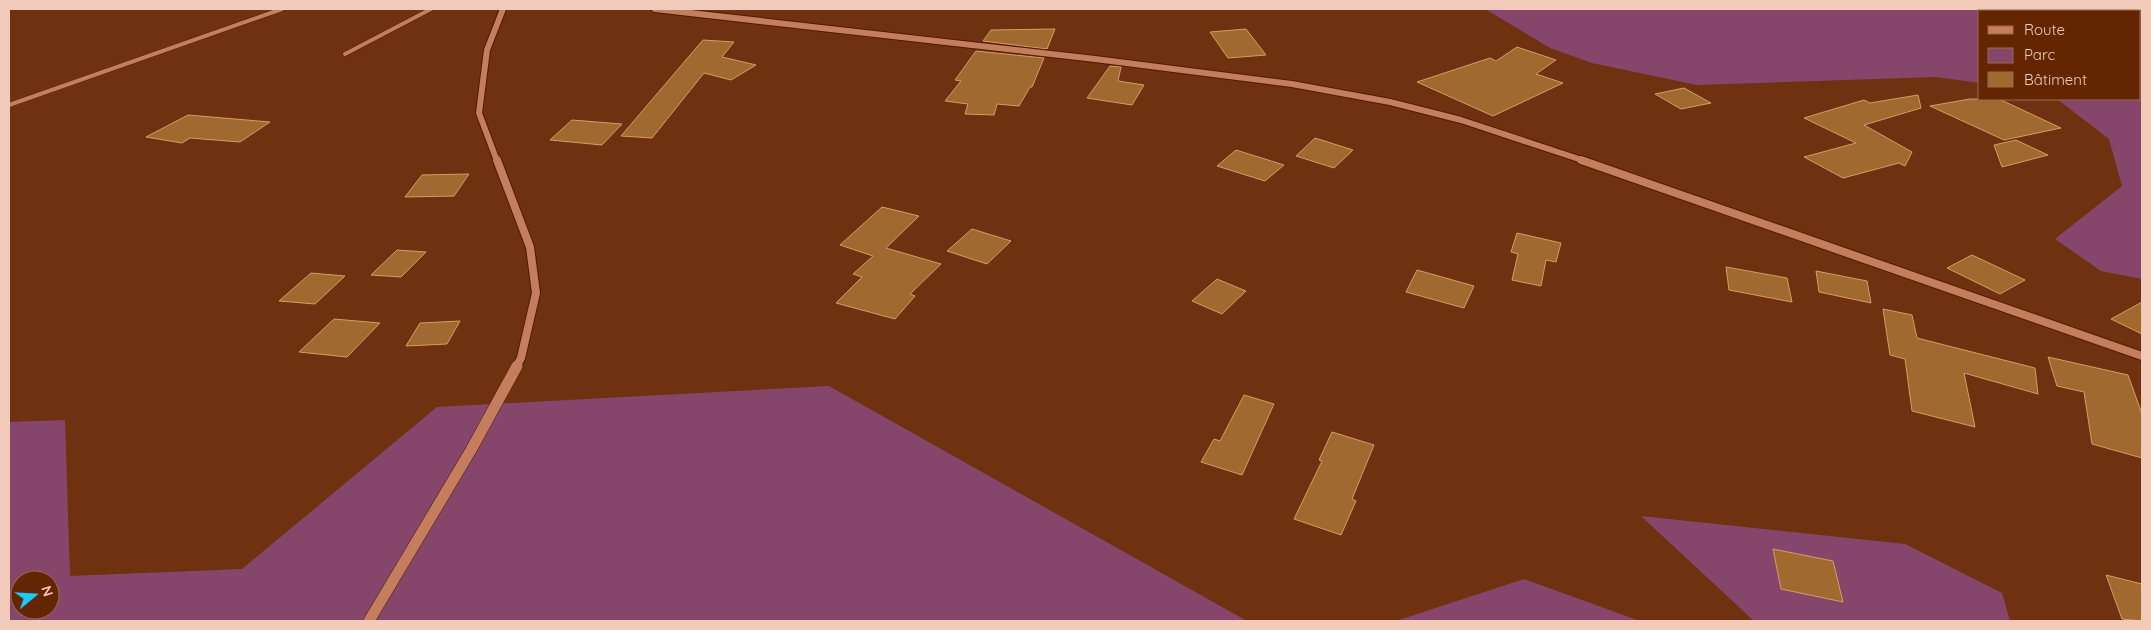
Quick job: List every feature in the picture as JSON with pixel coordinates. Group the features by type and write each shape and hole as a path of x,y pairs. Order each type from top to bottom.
{"street":[{"path":"9,105 282,9"},
{"path":"344,54 431,9"},
{"path":"369,621 471,450 521,358 536,293 530,247 479,113 488,50 504,9"},
{"path":"655,9 1095,59 1292,84 1390,102 1461,120 1553,150 2142,356"}],"green space":[{"path":"1485,9 2142,9 2142,279 2101,271 2055,239 2122,186 2109,139 2058,100 2141,100 2141,10 1978,10 1978,83 1936,77 1697,85 1592,63 1550,48"},
{"path":"829,386 1247,621 9,621 9,422 65,420 70,576 242,569 437,407"},
{"path":"1641,516 1905,544 2002,593 2010,621 1754,621"},
{"path":"1524,579 1640,621 1396,621"}],"building":[{"path":"1055,29 1047,49 983,41 991,30"},
{"path":"1246,29 1266,55 1228,58 1210,32"},
{"path":"703,40 734,42 722,57 756,65 731,80 704,73 652,138 621,136"},
{"path":"1517,47 1556,60 1536,74 1563,83 1493,116 1417,82 1490,58 1496,61"},
{"path":"976,51 1044,58 1032,87 1030,87 1019,106 997,104 994,115 965,114 968,104 945,101 961,81 955,80"},
{"path":"1110,66 1121,67 1118,81 1144,85 1132,105 1087,98"},
{"path":"1684,88 1711,103 1681,109 1655,94"},
{"path":"1918,95 1921,108 1864,125 1912,152 1905,166 1899,163 1843,178 1804,157 1856,143 1804,118 1864,100 1870,103"},
{"path":"1970,99 2001,100 2061,128 2004,140 1930,106"},
{"path":"188,115 270,122 240,142 190,138 182,143 146,137"},
{"path":"572,120 622,124 602,145 550,140"},
{"path":"1315,138 1353,150 1334,168 1296,156"},
{"path":"2016,140 2048,155 2002,167 1994,145"},
{"path":"1236,150 1284,165 1265,181 1217,166"},
{"path":"469,174 454,196 405,197 422,175"},
{"path":"882,207 919,216 886,248 941,264 910,294 915,296 895,319 836,303 862,277 853,274 873,256 840,245"},
{"path":"972,229 1011,241 987,264 947,251"},
{"path":"1517,233 1561,243 1556,262 1546,260 1541,286 1512,280 1518,254 1511,252"},
{"path":"397,250 426,252 401,277 371,275"},
{"path":"1972,255 2025,280 2000,294 1947,268"},
{"path":"1726,267 1787,278 1792,302 1729,290"},
{"path":"1417,270 1474,286 1464,308 1406,292"},
{"path":"1816,271 1867,281 1871,303 1819,292"},
{"path":"311,273 345,276 315,304 279,301"},
{"path":"1217,279 1246,291 1222,314 1192,301"},
{"path":"2142,302 2142,334 2111,319"},
{"path":"1883,309 1912,315 1917,338 2035,368 2038,394 1964,373 1975,427 1912,411 1905,359 1890,355"},
{"path":"334,319 380,323 347,357 299,352"},
{"path":"460,321 447,344 406,346 420,323"},
{"path":"2048,357 2128,375 2142,414 2142,458 2092,444 2084,392 2057,386"},
{"path":"1244,395 1274,404 1242,475 1201,462 1214,439 1220,441"},
{"path":"1332,432 1374,445 1352,499 1356,501 1341,535 1294,519 1322,461 1319,460"},
{"path":"1773,549 1833,561 1843,602 1781,589"},
{"path":"2106,575 2142,584 2142,621 2122,619"}]}
